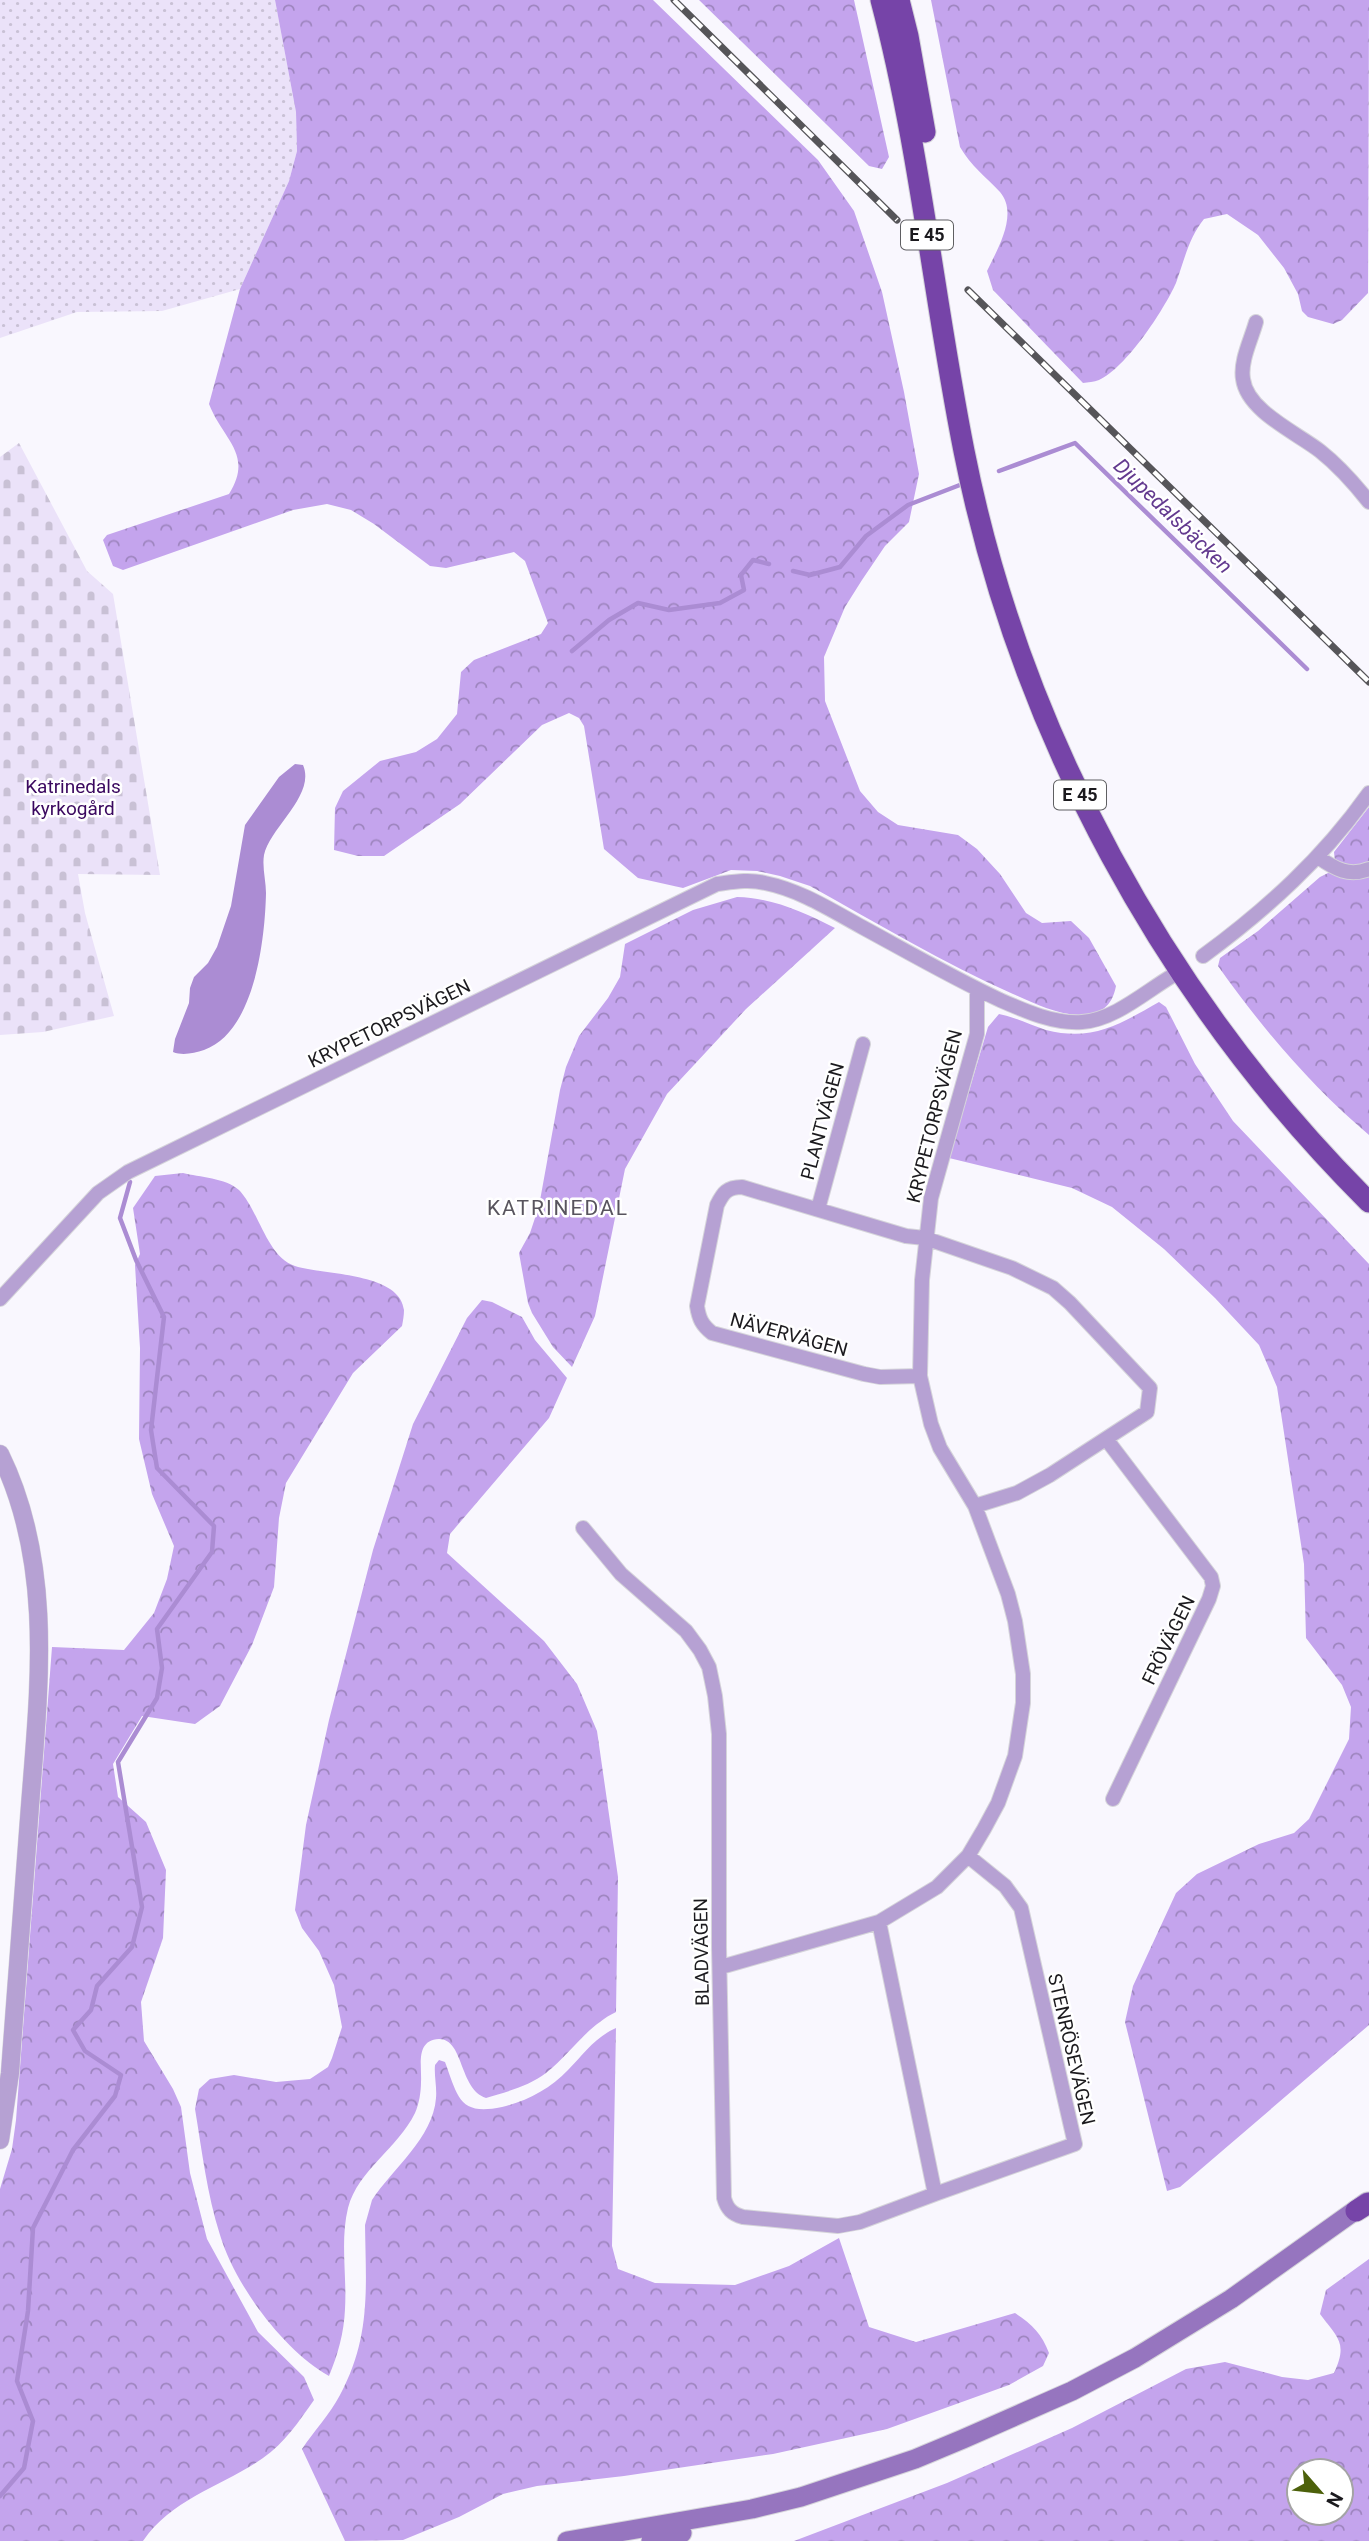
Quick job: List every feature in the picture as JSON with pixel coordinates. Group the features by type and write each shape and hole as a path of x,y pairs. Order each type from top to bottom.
{"highway":[{"name":"E 45","path":"881,0 907,114 950,379 971,481 1003,601 1027,671 1072,780 1155,932 1213,1019 1301,1130 1369,1202"},
{"name":"E 45","path":"899,0 919,99 960,362 977,449 997,533 1040,664 1085,775 1126,855 1166,924 1217,1000 1262,1060 1369,1182"}],"main road":[{"path":"567,2541 752,2509 801,2497 915,2459 1108,2374 1209,2313 1365,2205"},
{"path":"652,2541 752,2509"}],"street":[{"path":"1256,322 1243,367 1246,391 1254,403 1342,470 1369,502"},
{"path":"1203,956 1247,923 1318,857 1348,823 1369,793"},
{"path":"1318,857 1333,868 1351,874 1369,869"},
{"name":"KRYPETORPSVÄGEN","path":"0,1298 98,1194 128,1172 718,884 762,882 807,897 977,989 977,1034 939,1164 925,1238 919,1330 920,1376 931,1424 940,1448 975,1506 1008,1594 1015,1621 1023,1674 1023,1703 1020,1730 1008,1778 968,1856 937,1887 879,1922 720,1967"},
{"path":"977,989 1033,1013 1066,1022 1082,1022 1108,1015 1172,976"},
{"name":"PLANTVÄGEN","path":"818,1209 863,1044"},
{"name":"NÄVERVÄGEN","path":"920,1376 880,1377 712,1333 699,1320 697,1306 716,1205 724,1192 734,1187 742,1187 906,1236 925,1238 1012,1268 1052,1288 1070,1303 1150,1388 1147,1412 1107,1440"},
{"path":"975,1506 1017,1493 1107,1440"},
{"name":"FRÖVÄGEN","path":"1107,1440 1211,1577 1213,1586 1113,1798"},
{"path":"0,1454 26,1522 37,1583 40,1656 33,1769 0,2140"},
{"name":"BLADVÄGEN","path":"583,1528 621,1574 686,1632 709,1667 719,1734 724,2198 730,2211 743,2217 838,2227 860,2222 935,2194"},
{"name":"STENRÖSEVÄGEN","path":"935,2194 1075,2144 1021,1908 1005,1885 968,1856"},
{"path":"879,1922 935,2194"}],"green space":[{"path":"0,0 275,0 296,112 297,151 289,181 240,289 162,311 77,312 0,338"},
{"path":"275,0 653,0 818,160 854,211 882,292 919,474 909,522 885,546 845,607 824,657 825,701 860,791 878,812 898,825 958,835 977,849 1000,874 1026,913 1042,923 1071,921 1089,938 1116,986 1104,1008 1079,1015 1061,1013 1036,1004 936,956 810,886 780,876 757,871 731,870 683,888 638,878 604,849 584,726 579,718 569,713 542,725 460,804 384,856 358,856 334,850 335,808 343,791 380,761 416,752 437,739 457,714 461,672 474,660 541,634 548,623 525,561 514,552 446,568 430,566 351,510 327,504 293,510 123,570 113,566 103,540 107,535 229,494 236,480 238,468 234,448 209,404 240,289 289,181 297,151 296,112"},
{"path":"699,0 854,0 889,157 882,169 869,166"},
{"path":"931,0 1369,0 1368,293 1342,320 1333,324 1308,317 1302,311 1298,294 1284,268 1258,235 1227,214 1204,219 1191,241 1176,283 1143,337 1110,373 1099,380 1083,383 993,290 987,271 1001,243 1007,221 1005,201 960,147"},
{"name":"Katrinedals kyrkogård","path":"19,443 87,571 113,594 160,875 78,874 85,913 114,1016 43,1032 0,1035 0,457"},
{"path":"1369,807 1369,865 1363,868 1335,862 1334,852"},
{"path":"1330,872 1369,875 1369,1135 1327,1097 1288,1055 1218,966 1220,958 1258,931 1320,877"},
{"path":"737,897 775,903 835,928 746,1009 667,1094 625,1169 595,1316 572,1367 553,1347 532,1313 519,1253 530,1233 539,1206 566,1067 579,1036 608,998 620,977 625,944 693,910"},
{"path":"1159,1002 1166,1007 1195,1064 1233,1121 1369,1264 1369,2025 1180,2187 1167,2191 1125,2022 1133,1986 1176,1893 1197,1874 1259,1844 1294,1833 1309,1819 1349,1739 1351,1707 1342,1685 1306,1638 1304,1564 1277,1387 1259,1345 1164,1249 1112,1207 1072,1188 949,1158 988,1027 999,1014 1046,1030 1078,1034 1106,1029"},
{"path":"183,1173 220,1180 239,1190 270,1244 285,1261 307,1269 375,1282 389,1288 399,1298 404,1310 402,1326 353,1373 286,1483 279,1518 274,1587 252,1645 220,1706 195,1724 142,1716 113,1764 118,1797 146,1822 166,1870 163,1938 141,2002 144,2041 181,2107 190,2173 207,2239 258,2332 304,2377 314,2400 271,2452 248,2468 183,2503 155,2526 143,2541 0,2541 0,2189 12,2149 16,2120 52,1647 124,1650 154,1613 167,1579 174,1546 152,1494 139,1439 140,1348 135,1265 140,1254 133,1208 155,1176"},
{"path":"482,1300 522,1317 535,1340 567,1378 549,1418 450,1534 447,1553 544,1641 577,1684 597,1731 618,1877 616,2012 596,2025 539,2078 486,2098 477,2093 471,2085 458,2055 447,2041 431,2040 426,2044 421,2055 421,2090 415,2113 408,2126 360,2182 348,2208 344,2233 344,2318 340,2343 329,2376 312,2365 278,2333 249,2295 237,2274 215,2220 195,2109 199,2089 210,2079 234,2075 276,2082 310,2079 328,2067 332,2058 342,2027 334,1985 319,1951 302,1928 295,1910 306,1825 329,1720 373,1550 413,1424 467,1318"},
{"path":"616,2028 612,2246 618,2269 655,2283 735,2285 789,2266 839,2238 869,2327 916,2342 1015,2313 1031,2325 1043,2340 1049,2353 1043,2366 1009,2385 887,2429 773,2454 537,2486 503,2494 459,2517 403,2540 345,2541 302,2449 336,2402 350,2374 365,2312 365,2225 372,2200 411,2152 428,2126 436,2098 435,2065 439,2060 445,2062 457,2094 468,2106 477,2109 502,2107 529,2098 546,2088 561,2077 596,2041"},
{"path":"1369,2259 1369,2541 794,2541 947,2483 1072,2428 1186,2369 1225,2362 1282,2377 1308,2380 1334,2373 1340,2354 1339,2341 1320,2314 1326,2290"}],"shaded area":[{"path":"295,764 303,765 303,788 274,833 264,855 266,893 263,934 254,982 246,1005 221,1040 196,1052 173,1052 175,1039 189,1003 194,977 208,963 217,947 231,906 245,825 279,777"}],"waterway":[{"name":"Djupedalsbäcken","path":"999,471 1075,443 1307,669"},
{"name":"Djupedalsbäcken","path":"793,571 810,575 840,567 866,536 908,505 965,483"},
{"name":"Djupedalsbäcken","path":"572,651 609,620 638,603 669,610 720,603 744,590 741,575 753,560 769,564"},
{"name":"Djupedalsbäcken","path":"0,2496 24,2468 33,2421 17,2381 28,2311 33,2228 73,2150 115,2096 121,2075 85,2051 73,2030 91,2010 97,1986 132,1947 142,1907 118,1762 157,1698 162,1668 157,1629 212,1552 214,1526 157,1468 151,1430 164,1317 136,1260 120,1218 130,1182"}],"railway":[{"path":"674,0 897,220"},
{"path":"968,290 1369,682"}],"district":[{"name":"KATRINEDAL","path":"558,1208"}]}
